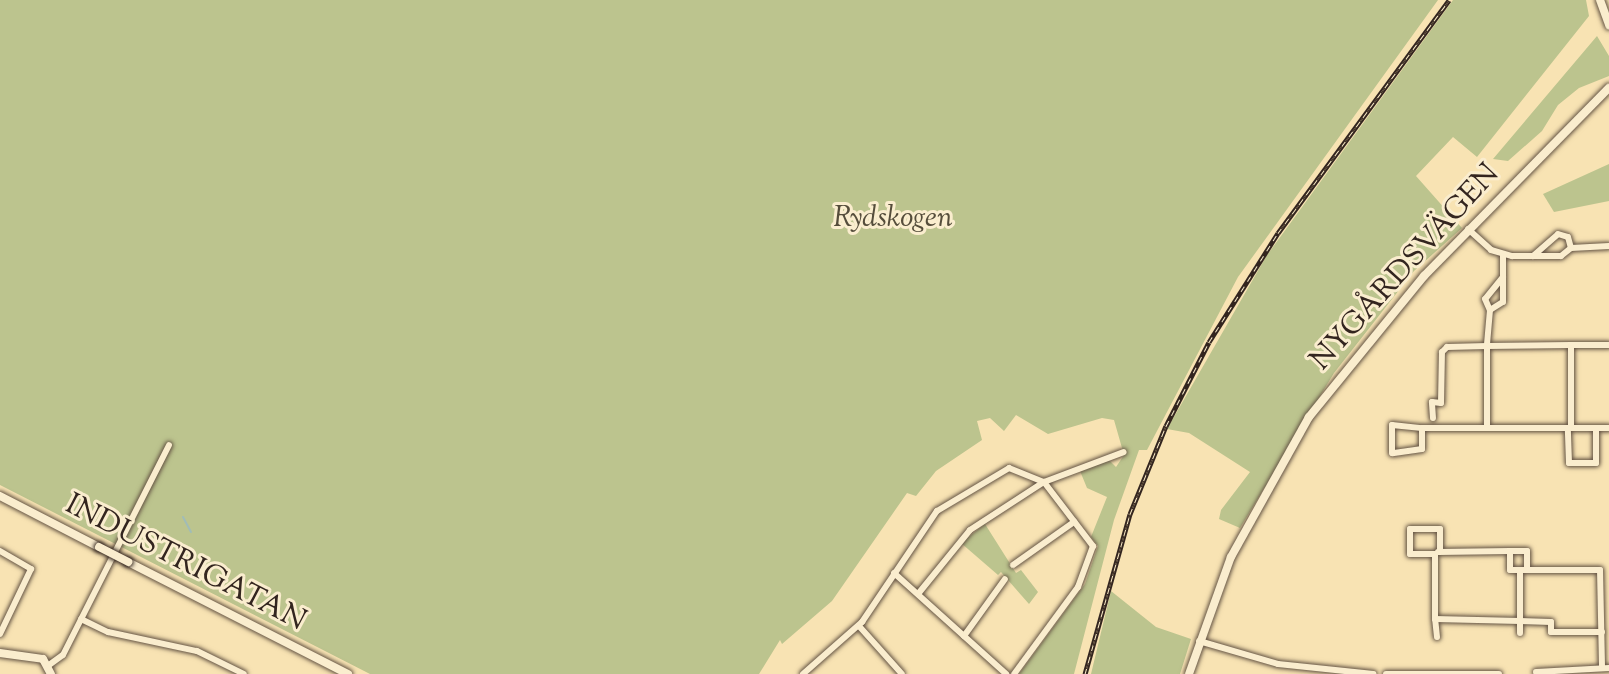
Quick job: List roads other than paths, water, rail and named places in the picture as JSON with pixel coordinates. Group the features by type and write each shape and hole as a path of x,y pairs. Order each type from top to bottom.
{"street":[{"path":"1600,1 1609,18"},
{"path":"1600,1 1609,25"},
{"name":"NYGÅRDSVÄGEN","path":"1189,674 1237,544 1309,417 1376,329 1468,229 1609,88"},
{"path":"1468,229 1503,255 1564,255 1571,248 1609,246"},
{"path":"1533,256 1558,234 1568,237 1571,248"},
{"path":"1490,310 1502,307 1503,255"},
{"path":"1487,428 1490,310 1485,299 1503,277"},
{"path":"1571,345 1569,463 1596,463 1596,428"},
{"path":"1433,418 1432,402 1441,403 1442,352 1447,347 1609,345"},
{"path":"1422,428 1422,449 1392,453 1392,425 1422,428 1609,428"},
{"path":"0,653 32,655 50,670 60,659 169,445"},
{"path":"918,594 958,541 1044,482 1124,452"},
{"path":"807,673 859,626 930,520 953,499 1009,468 1044,482 1093,546 1086,571 1014,674"},
{"name":"INDUSTRIGATAN","path":"0,496 348,674"},
{"path":"1013,565 1074,522"},
{"path":"1437,637 1435,619 1437,553 1440,529 1410,529 1410,554 1437,553 1510,551 1527,551 1520,633"},
{"path":"0,551 31,572 0,634"},
{"path":"1510,551 1510,570 1600,570 1606,668 1536,672"},
{"path":"894,573 1006,674"},
{"path":"964,636 1005,579"},
{"path":"81,619 104,631 197,651 244,674"},
{"path":"1435,619 1551,622 1551,632 1602,632"},
{"path":"859,626 902,674"},
{"path":"1199,641 1278,664 1373,674"},
{"path":"1386,674 1499,673"}],"waterway":[{"path":"183,517 191,532"}],"railway":[{"path":"1085,674 1130,514 1166,426 1209,342 1278,233 1449,0"}],"park label":[{"name":"Rydskogen","path":"893,219"}]}
